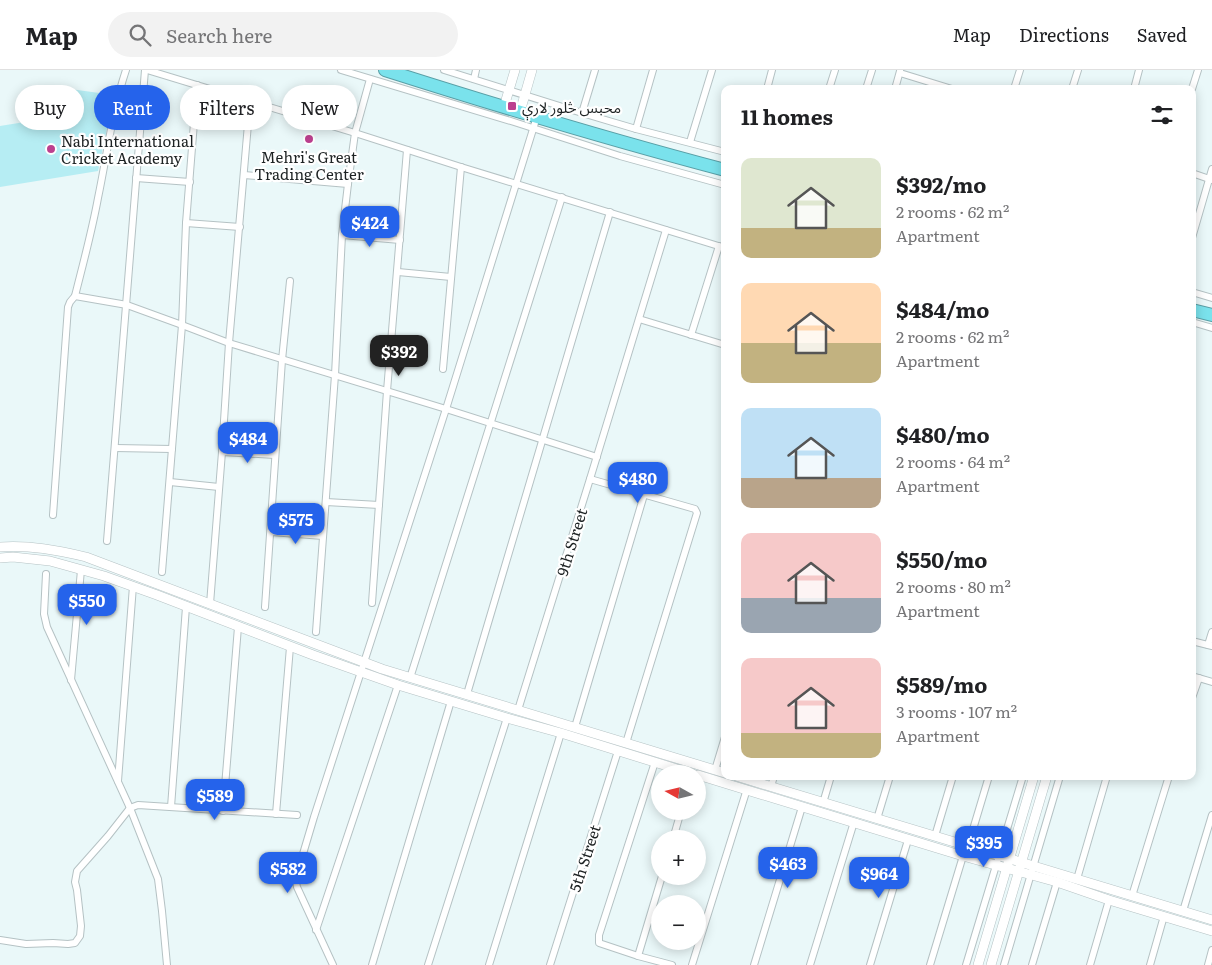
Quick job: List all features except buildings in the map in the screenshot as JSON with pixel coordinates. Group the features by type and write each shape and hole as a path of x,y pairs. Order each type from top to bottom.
{"highway":[{"path":"385,70 537,119 721,169"},
{"path":"412,70 523,100 537,119 721,161"},
{"path":"1196,303 1212,308"},
{"path":"1196,311 1212,315"}],"street":[{"path":"54,515 68,307 75,296 98,199 116,101 126,70"},
{"path":"108,541 146,70 197,85"},
{"path":"341,70 370,79 537,119 620,156 721,184"},
{"path":"444,70 474,79 508,95 515,70"},
{"path":"474,79 476,70"},
{"path":"532,70 523,100 721,151"},
{"path":"582,114 595,70"},
{"path":"636,129 653,70"},
{"path":"690,142 712,70"},
{"path":"768,85 772,70"},
{"path":"830,85 835,70"},
{"path":"867,85 872,70"},
{"path":"1015,85 1020,70"},
{"path":"1073,85 1078,70"},
{"path":"1135,85 1139,70"},
{"path":"1193,85 1198,70"},
{"path":"896,85 900,72 940,85"},
{"path":"316,632 335,376 342,235 355,133 370,79"},
{"path":"272,108 721,247"},
{"path":"333,965 297,887 297,874 537,119"},
{"path":"162,572 182,325 186,223 194,130"},
{"path":"210,604 229,343 248,130"},
{"path":"372,603 407,150"},
{"path":"443,368 461,167"},
{"path":"1196,226 1211,179 1212,169"},
{"path":"244,175 348,184"},
{"path":"1196,175 1211,179"},
{"path":"136,178 190,182"},
{"path":"410,678 562,198"},
{"path":"467,694 610,212"},
{"path":"186,223 240,226"},
{"name":"9th Street","path":"518,710 666,230"},
{"path":"342,235 400,240"},
{"path":"691,335 721,250"},
{"path":"398,272 451,277"},
{"path":"265,607 282,360 290,281"},
{"path":"1196,293 1212,298"},
{"path":"75,296 127,305 229,343 597,457"},
{"path":"639,319 721,344"},
{"path":"1196,323 1212,328"},
{"path":"115,448 172,449"},
{"path":"222,452 275,455"},
{"path":"590,479 695,509 698,513 626,743"},
{"path":"170,482 219,487"},
{"path":"575,727 644,495"},
{"path":"326,502 379,506"},
{"path":"270,532 323,536"},
{"path":"0,547 50,549 86,557 364,663 721,772"},
{"path":"0,558 13,557 50,561 82,570 133,586 290,647 398,685 664,765"},
{"path":"71,681 82,570"},
{"path":"46,574 44,614 47,627 130,808 158,879 167,965"},
{"path":"118,782 133,586"},
{"path":"170,807 186,607"},
{"path":"223,811 238,627"},
{"path":"1196,642 1210,646 1212,632"},
{"path":"276,814 290,647"},
{"path":"1196,677 1212,682"},
{"path":"316,930 398,685"},
{"path":"372,965 451,701"},
{"path":"428,965 507,718"},
{"path":"489,965 561,733"},
{"path":"715,770 721,750"},
{"name":"5th Street","path":"550,965 618,751"},
{"path":"655,762 599,943 672,965"},
{"path":"706,777 963,856 998,860"},
{"path":"749,780 968,846 998,860 1032,871 1057,882 1212,931"},
{"path":"771,787 773,780"},
{"path":"823,802 830,780"},
{"path":"877,819 889,780"},
{"path":"935,836 952,780"},
{"path":"968,846 988,780"},
{"path":"966,965 1022,780"},
{"path":"978,965 1033,780"},
{"path":"991,965 1046,780"},
{"path":"1004,965 1059,780"},
{"path":"1076,879 1106,780"},
{"path":"1132,896 1168,780"},
{"path":"692,965 748,789"},
{"path":"0,940 26,944 76,943 80,936 81,926 75,882 76,871 108,836 130,808 138,805 296,815"},
{"path":"754,965 802,807"},
{"path":"1183,911 1212,815"},
{"path":"810,965 854,822"},
{"path":"870,965 908,840"},
{"path":"930,965 963,856"},
{"path":"1032,871 1076,879 1212,920"},
{"path":"1032,965 1057,882"},
{"path":"638,956 659,885"},
{"path":"1090,965 1109,900"},
{"path":"1150,965 1164,916"},
{"path":"1208,965 1212,950"}],"shaded area":[{"name":"Nabi International Cricket Academy","path":"84,91 94,92 94,130 107,130 98,171 0,187 0,126 15,124 15,130 84,130"}],"place":[{"name":"محبس څلور لارې","path":"512,106"},
{"name":"Mehri's Great Trading Center","path":"309,139"},
{"name":"Nabi International Cricket Academy","path":"51,149"}]}
